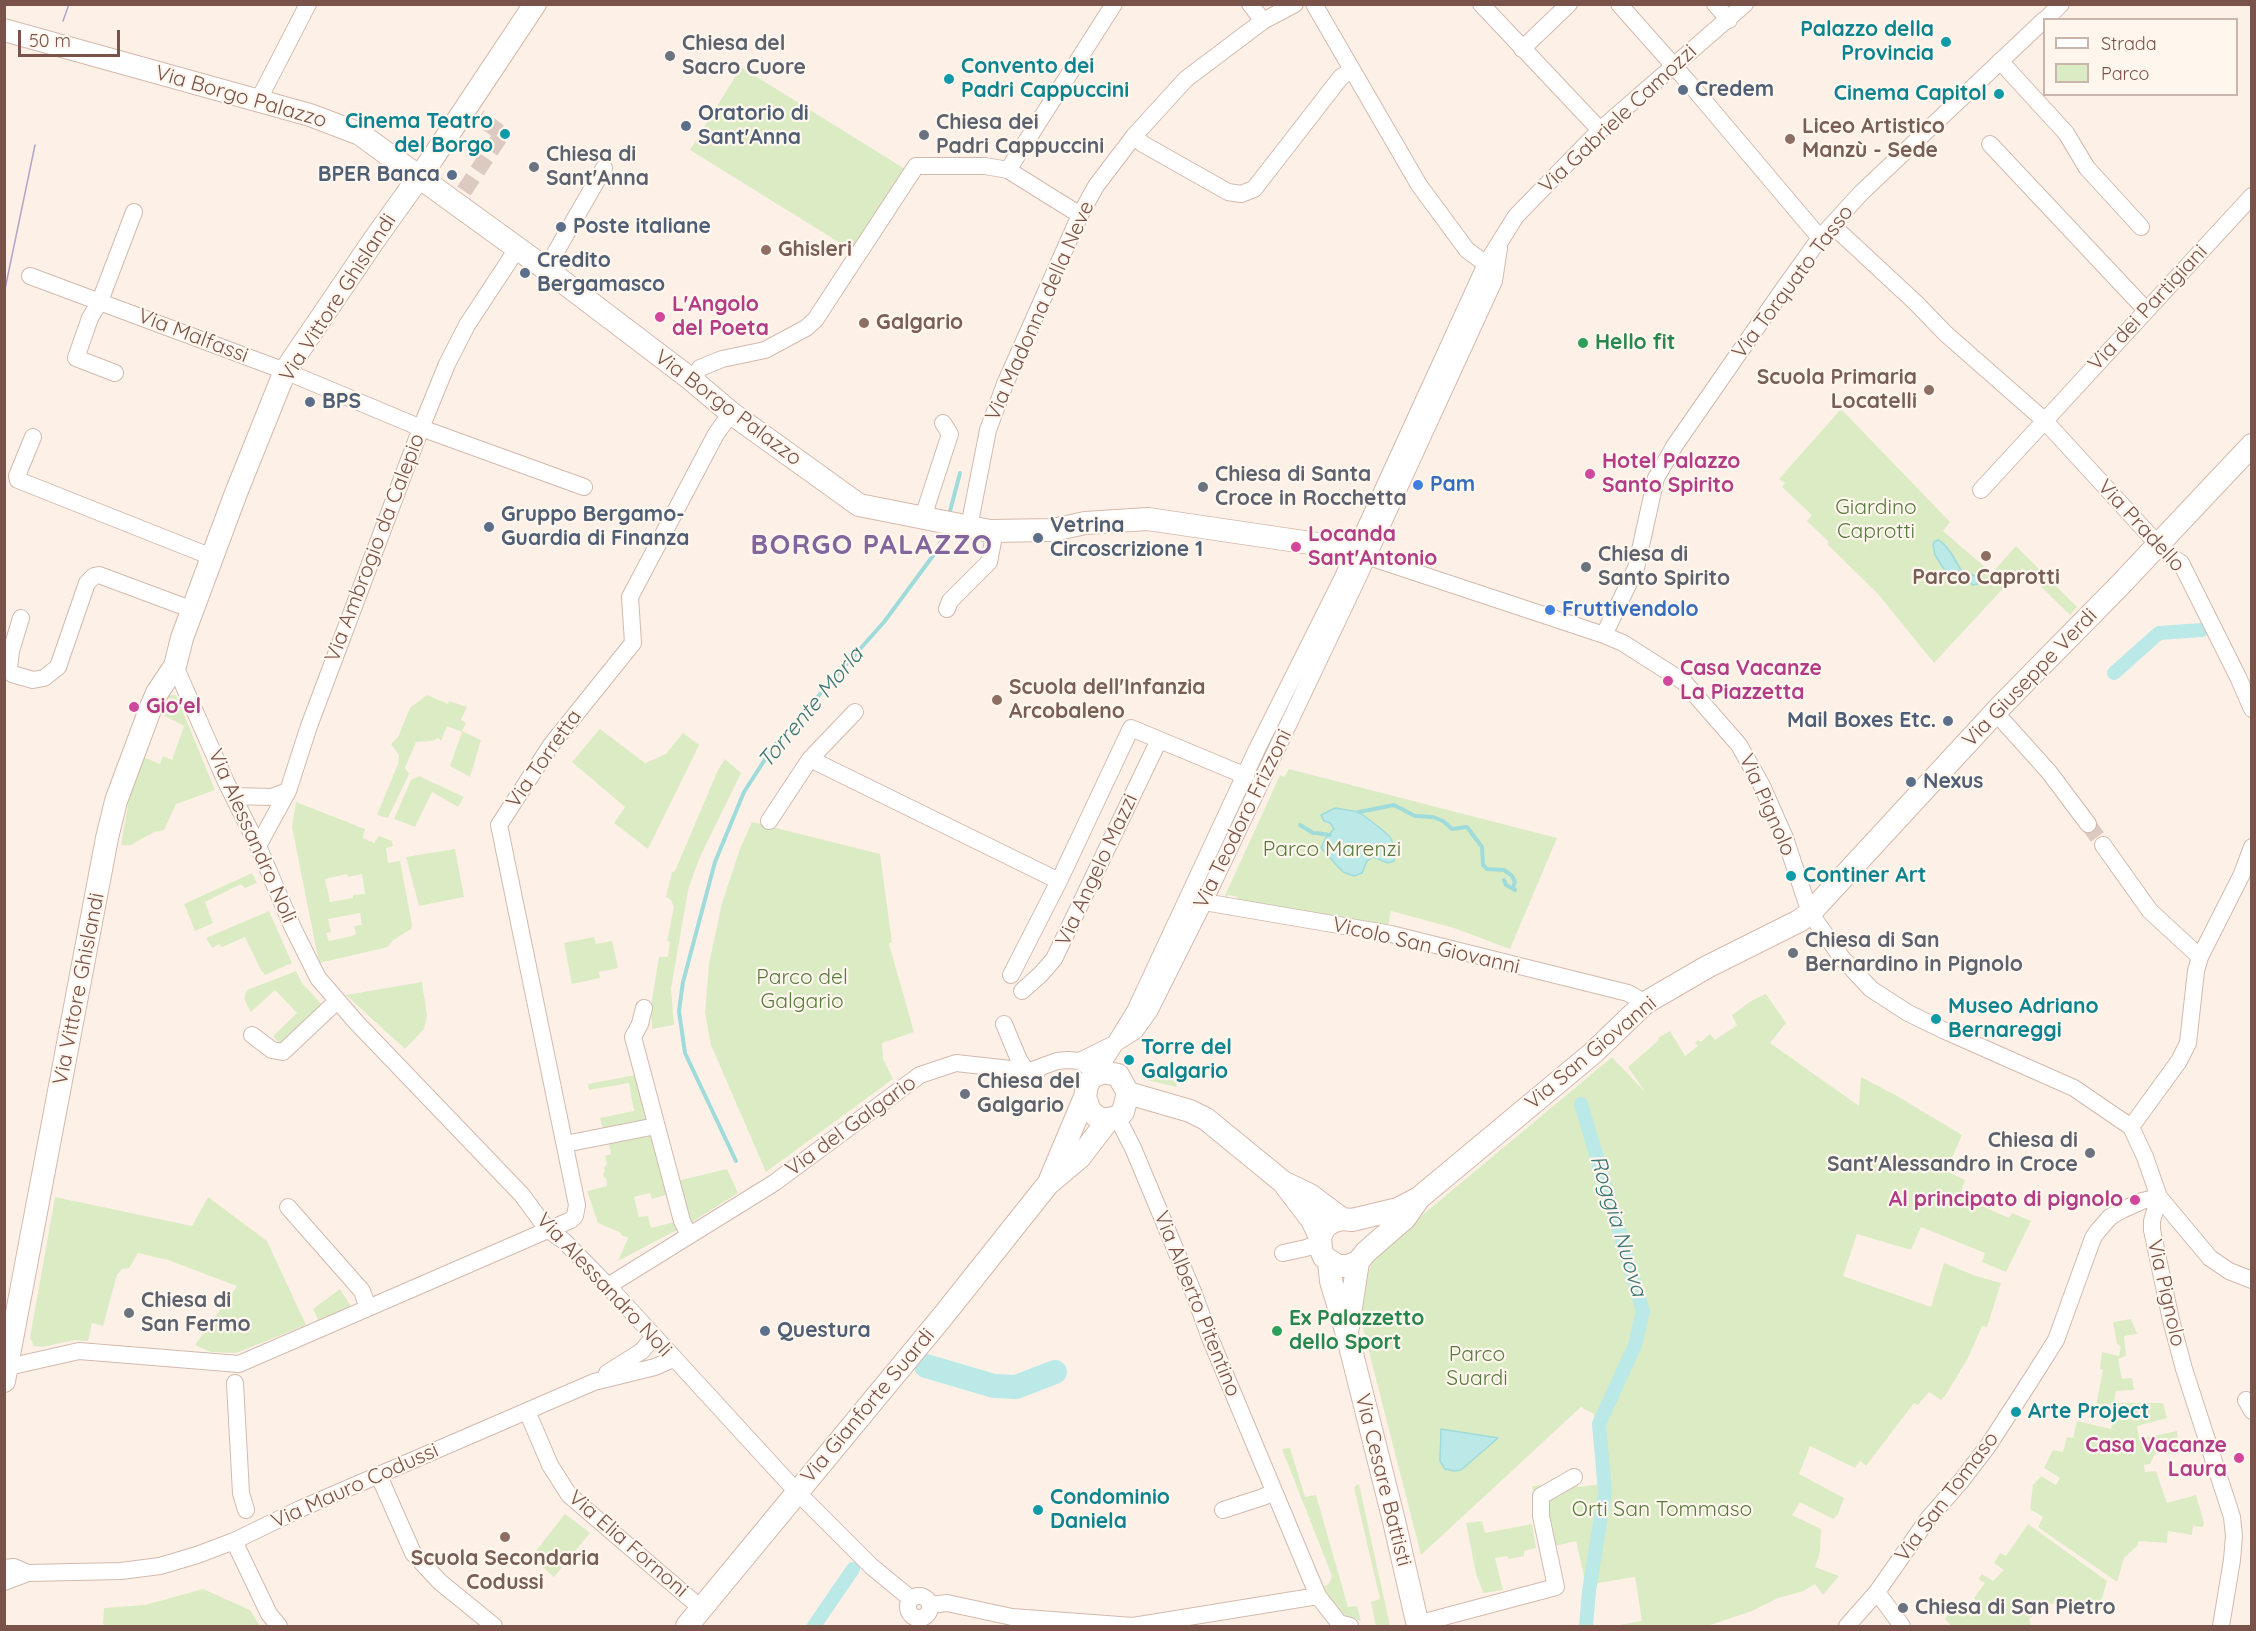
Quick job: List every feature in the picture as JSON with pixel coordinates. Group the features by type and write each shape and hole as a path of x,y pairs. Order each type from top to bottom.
{"street":[{"path":"258,101 308,4"},
{"name":"Via Vittore Ghislandi","path":"6,1372 116,801 157,693 175,666 182,638 212,557 285,371 420,177 535,4"},
{"path":"1008,170 1114,4"},
{"path":"1250,4 1263,21"},
{"name":"Via Madonna della Neve","path":"967,527 988,430 1005,384 1080,215 1096,186 1134,136 1186,79 1263,21 1295,4"},
{"path":"1314,4 1419,186 1467,250 1486,264 1494,281"},
{"path":"1481,4 1600,130"},
{"path":"1522,49 1569,4"},
{"path":"1620,4 1820,238"},
{"path":"1715,4 1729,20"},
{"name":"Via Gabriele Camozzi","path":"1356,547 1471,276 1486,264 1516,216 1600,130 1745,4"},
{"name":"Via Torquato Tasso","path":"2047,18 2061,4"},
{"name":"Via Torquato Tasso","path":"1604,635 1636,568 1652,491 1663,464 1820,238 1891,163 2043,22"},
{"name":"Via Borgo Palazzo","path":"4,30 310,115 360,134 546,269 692,380 731,413 859,505 995,531 1053,530 1085,523 1148,519 1356,547"},
{"path":"2000,61 2066,133 2086,168 2141,227"},
{"path":"1134,136 1143,144 1228,192 1241,194 1254,189 1341,77 1352,70"},
{"path":"1989,144 2146,310"},
{"path":"692,380 700,368 722,359 765,350 806,328 820,312 916,166 985,166 1008,170 1080,215"},
{"path":"546,269 604,168"},
{"name":"Via dei Partigiani","path":"2044,420 2252,196"},
{"path":"115,373 76,358 134,212"},
{"name":"Via Pradello","path":"1832,225 1947,334 2044,420 2158,543 2181,563 2252,710"},
{"name":"Via Gabriele Camozzi","path":"1356,547 1494,281 1500,242"},
{"name":"Via Ambrogio da Calepio","path":"258,846 288,791 309,726 447,364 475,311 517,249"},
{"name":"Via Gabriele Camozzi","path":"1476,316 1486,264"},
{"name":"Via Malfassi","path":"30,276 285,371 421,428 584,487"},
{"name":"Via Torretta","path":"547,1229 571,1220 577,1212 500,825 551,745 633,643 630,597 716,434 731,413"},
{"path":"1981,490 2044,420"},
{"path":"926,518 950,434 943,423"},
{"path":"33,437 17,476 18,480 212,557"},
{"name":"Via Giuseppe Verdi","path":"1810,913 1995,712 2114,592 2252,445"},
{"path":"947,609 950,601 989,562 995,531"},
{"path":"1344,580 1356,547"},
{"path":"1344,580 1356,547"},
{"name":"Via Pignolo","path":"1356,547 1604,635 1623,643 1684,682 1739,745 1762,786 1785,838 1810,913 1842,958 1871,989 1908,1013 2074,1088 2131,1127"},
{"path":"21,618 11,651 9,668 12,674 33,680 44,678 57,667 87,583 94,576 99,575 193,610"},
{"name":"Via Teodoro Frizzoni","path":"1105,1093 1116,1043 1135,1011 1236,795 1242,774 1344,580"},
{"name":"Via Teodoro Frizzoni","path":"1116,1043 1135,1031 1144,1020 1204,902 1344,580"},
{"name":"Via Alessandro Noli","path":"175,666 226,782 318,978 337,1001 522,1195 547,1229 564,1241 608,1286 797,1492 871,1566 911,1599"},
{"path":"769,821 810,759 855,712"},
{"path":"1995,712 2049,772 2088,824"},
{"name":"Via Angelo Mazzi","path":"1011,975 1059,881 1131,728 1242,774"},
{"name":"Via Angelo Mazzi","path":"1022,991 1054,959 1159,740"},
{"name":"Via Angelo Mazzi","path":"810,759 1059,881"},
{"path":"234,796 272,797 288,791"},
{"path":"2103,845 2150,911 2200,957"},
{"path":"2252,846 2242,874 2200,957 2196,971 2188,1043 2179,1061 2131,1127 2159,1197 2210,1258 2229,1271 2252,1280"},
{"name":"Vicolo San Giovanni","path":"1204,902 1391,934 1628,993 1645,1003"},
{"name":"Via San Giovanni","path":"1323,1247 1328,1224 1398,1209 1419,1198 1593,1053 1645,1003 1707,967 1799,921 1810,913"},
{"path":"252,1035 272,1050 283,1052 337,1001"},
{"path":"644,1008 640,1024 633,1037 682,1221 689,1235"},
{"path":"1004,1024 1027,1072"},
{"name":"Via del Galgario","path":"1027,1072 1057,1061 1105,1093"},
{"name":"Via del Galgario","path":"608,1286 774,1183 920,1076 956,1063 1027,1072 1070,1070 1105,1093"},
{"path":"1105,1093 1190,1110 1206,1119 1283,1182 1310,1195 1365,1232 1368,1241 1362,1257 1343,1267 1323,1247 1283,1253"},
{"name":"Via Gianforte Suardi","path":"1048,1184 1080,1157 1105,1093"},
{"name":"Via Gianforte Suardi","path":"687,1626 943,1316 1048,1184 1105,1093"},
{"name":"Via Alberto Pitentino","path":"1105,1093 1133,1148 1318,1596 1343,1625"},
{"path":"565,1144 656,1126"},
{"name":"Via Cesare Battisti","path":"1283,1182 1312,1220 1323,1247 1347,1334 1417,1625"},
{"name":"Via Pignolo","path":"2159,1197 2152,1221 2152,1230 2160,1274 2184,1369 2232,1517 2234,1536 2232,1560 2221,1626"},
{"name":"Via San Tomaso","path":"1847,1626 1877,1592 1928,1519 1988,1446 2056,1340 2093,1238 2110,1217 2142,1201 2159,1197"},
{"name":"Via San Giovanni","path":"1362,1257 1405,1218 1419,1198"},
{"path":"288,1207 362,1291 368,1308"},
{"path":"6,1372 79,1351 240,1364 547,1229"},
{"name":"Via Cesare Battisti","path":"1347,1334 1362,1257"},
{"path":"594,1382 642,1351 654,1336"},
{"name":"Via Mauro Codussi","path":"4,1582 28,1573 121,1571 160,1566 234,1541 594,1382 655,1367 674,1359"},
{"path":"235,1383 241,1493 246,1510"},
{"name":"Via Elia Fornoni","path":"527,1411 550,1465 569,1495 702,1609"},
{"path":"378,1476 413,1552 440,1582 494,1626"},
{"path":"1417,1625 1556,1587 1541,1516 1541,1496 1574,1477"},
{"path":"1223,1510 1274,1492"},
{"path":"234,1541 269,1614 279,1626"},
{"name":"Via Mauro Codussi","path":"4,1568 14,1567 28,1573"},
{"path":"1877,1592 1902,1626"},
{"path":"930,1605 947,1603 1012,1617 1133,1626 1318,1596"},
{"path":"924,1597 930,1605 927,1615 911,1622 908,1609 911,1599 924,1597"}],"green space":[{"path":"741,67 905,169 853,251 690,150"},
{"name":"Giardino Caprotti","path":"1841,409 1950,522 1943,531 1992,573 2016,546 2077,607 2070,615 2022,568 1934,663 1878,594 1807,521 1812,515 1782,487 1785,483 1779,479"},
{"path":"167,695 176,695 215,790 176,804 164,830 154,832 131,845 121,845 131,787 143,757 160,764 163,756 172,760 184,726 161,714"},
{"path":"427,695 448,704 449,701 467,707 461,720 466,723 462,731 481,740 470,777 450,766 462,732 447,726 441,741 438,738 432,741 416,742 405,768 409,774 388,818 377,815 398,764 399,755 391,744 398,737 410,708"},
{"path":"600,729 645,763 666,754 683,733 699,745 648,849 614,823 625,807 572,762"},
{"path":"725,759 741,773 699,859 688,890 671,989 674,1025 652,1029 651,1006 659,957 668,957 670,942 667,941 674,907 671,900 666,897 672,872 675,871 718,770"},
{"name":"Parco Marenzi","path":"1289,769 1557,838 1510,949 1454,928 1391,911 1388,927 1236,902 1238,897 1228,895 1226,901 1223,900 1280,775 1284,777"},
{"path":"419,776 464,797 458,807 432,792 415,827 394,819 411,780"},
{"path":"296,802 365,829 363,838 374,843 379,836 392,841 393,846 386,848 388,863 400,861 411,929 392,941 388,947 319,963 292,827","holes":["347,874 348,877 362,874 365,894 330,902 325,879","360,913 362,925 354,926 356,934 329,941 326,933 331,932 328,919"]},
{"name":"Parco del Galgario","path":"752,822 880,854 892,942 889,944 914,1032 882,1043 883,1059 893,1079 766,1172 711,1045 705,1013 709,964 722,903 740,849"},
{"path":"455,849 464,897 419,906 406,857"},
{"path":"252,873 257,883 245,888 239,885 205,902 213,923 195,931 184,904"},
{"path":"269,911 292,963 265,975 245,937 221,947 219,944 212,948 206,938"},
{"path":"594,937 596,944 612,941 618,968 599,972 600,978 572,984 564,943"},
{"path":"296,971 302,983 324,1007 281,1045 273,1036 297,1013 275,990 251,1012 244,999 247,990"},
{"path":"422,982 427,1016 424,1029 405,1049 346,995"},
{"path":"1766,994 1786,1023 1770,1043 1859,1106 1861,1077 1962,1135 1946,1171 1965,1180 1960,1196 2009,1218 2012,1213 2031,1221 2006,1272 1982,1262 1985,1253 1921,1227 1911,1250 1857,1234 1843,1276 1931,1307 1944,1263 2001,1283 1987,1327 1982,1326 1968,1358 1945,1396 1941,1400 1929,1392 1918,1405 1914,1403 1866,1466 1860,1461 1855,1468 1810,1446 1799,1474 1844,1498 1838,1514 1833,1519 1800,1502 1792,1515 1821,1529 1820,1552 1815,1567 1839,1576 1823,1595 1815,1584 1804,1591 1778,1598 1752,1611 1707,1626 1619,1626 1642,1621 1635,1577 1586,1585 1576,1541 1555,1546 1544,1536 1532,1486 1550,1484 1551,1479 1577,1471 1578,1487 1602,1484 1594,1414 1581,1407 1421,1555 1363,1328 1361,1313 1367,1275 1374,1259 1426,1212 1612,1057 1646,1093 1628,1067 1659,1040 1658,1038 1670,1031 1685,1056 1698,1046 1695,1043 1698,1040 1701,1042 1710,1034 1715,1040 1737,1025 1732,1015 1751,1001"},
{"path":"1148,1064 1177,1083 1176,1087 1143,1079"},
{"path":"635,1075 647,1122 603,1130 600,1118 634,1111 629,1083 589,1090 588,1084"},
{"path":"651,1132 669,1194 652,1199 650,1193 634,1197 639,1217 648,1216 651,1228 674,1222 677,1230 618,1261 628,1238 598,1223 587,1191 607,1186 603,1173 607,1164 605,1156 611,1154 608,1140"},
{"path":"727,1169 738,1193 689,1224 677,1181"},
{"path":"55,1197 192,1226 208,1197 267,1241 306,1325 236,1353 211,1352 195,1345 237,1286 168,1260 138,1253 129,1268 122,1269 117,1275 103,1326 92,1323 88,1341 75,1340 42,1347 34,1346 30,1338"},
{"path":"340,1289 354,1311 321,1326 313,1309"},
{"path":"2131,1319 2137,1334 2124,1336 2126,1356 2118,1359 2122,1379 2132,1378 2134,1390 2116,1391 2114,1403 2163,1403 2167,1418 2137,1426 2139,1439 2177,1431 2179,1454 2155,1454 2150,1464 2144,1465 2145,1472 2156,1471 2167,1503 2196,1495 2204,1523 2203,1527 2193,1526 2192,1535 2168,1531 2167,1543 2139,1541 2137,1546 2124,1558 2117,1582 2038,1527 2043,1517 2030,1509 2033,1485 2041,1476 2056,1485 2060,1478 2044,1468 2053,1450 2063,1452 2067,1437 2073,1438 2077,1421 2111,1429 2114,1416 2095,1411 2103,1370 2100,1369 2102,1352 2119,1356 2121,1347 2117,1344 2113,1322"},
{"path":"1290,1448 1305,1497 1316,1495 1348,1607 1357,1606 1361,1621 1340,1613 1323,1587 1329,1584 1332,1576 1282,1449"},
{"path":"1359,1484 1390,1626 1376,1626 1371,1602 1380,1599 1354,1487"},
{"path":"565,1514 590,1533 554,1577 531,1557"},
{"path":"1482,1521 1485,1533 1532,1524 1536,1548 1524,1551 1524,1556 1509,1559 1507,1556 1495,1558 1503,1590 1483,1593 1476,1573 1466,1523"},
{"path":"2028,1524 2107,1581 2099,1609 2088,1613 2067,1603 2046,1604 2029,1619 2031,1626 1952,1626 1945,1619 1950,1611 1956,1604 1971,1617 1980,1605 1974,1598 1985,1583 1978,1579 1982,1574 1993,1581 2004,1570 1994,1563 2000,1553 2006,1556"},
{"path":"203,1589 250,1610 260,1626 106,1626 103,1624 104,1608 145,1605"}],"water":[{"path":"1938,540 1951,553 1961,570 1975,576 1981,583 1973,585 1964,578 1956,578 1944,569 1935,555 1933,544"},
{"path":"1335,808 1359,812 1380,828 1390,837 1396,850 1394,861 1388,863 1373,857 1367,861 1362,873 1354,876 1343,872 1321,848 1334,829 1330,823 1324,821 1321,815"},
{"path":"1441,1429 1498,1438 1461,1470 1454,1471 1445,1469 1440,1461"}],"waterway":[{"name":"Torrente Morla","path":"949,515 960,473"},
{"name":"Torrente Morla","path":"736,1161 685,1053 679,1011 683,982 715,862 744,792 773,747 884,622 938,549 944,531"},
{"name":"Roggia Nuova","path":"2114,673 2159,633 2202,630"},
{"path":"1359,812 1394,805 1415,816 1433,817 1443,821 1452,829 1467,827 1482,847 1483,865 1487,869 1504,870 1511,875"},
{"path":"1300,825 1313,833"},
{"path":"1316,833 1330,835"},
{"path":"1504,880 1506,885 1515,890 1512,876"},
{"name":"Roggia Nuova","path":"1581,1104 1643,1311 1635,1345 1599,1424 1605,1492 1589,1591 1586,1626"},
{"path":"926,1366 994,1386 1016,1387 1055,1372"},
{"path":"814,1626 853,1569"}],"tunnel":[{"path":"464,191 502,134 479,117"},
{"path":"2088,824 2103,845"}],"tram line":[{"path":"63,21 69,4"},
{"path":"4,294 35,145"}],"place":[{"name":"Palazzo della Provincia","path":"1946,42"},
{"name":"Chiesa del Sacro Cuore","path":"670,56"},
{"name":"Convento dei Padri Cappuccini","path":"949,79"},
{"name":"Credem","path":"1683,90"},
{"name":"Cinema Capitol","path":"1999,94"},
{"name":"Oratorio di Sant'Anna","path":"686,126"},
{"name":"Cinema Teatro del Borgo","path":"505,134"},
{"name":"Chiesa dei Padri Cappuccini","path":"924,135"},
{"name":"Liceo Artistico Manzù - Sede","path":"1790,139"},
{"name":"Chiesa di Sant'Anna","path":"534,167"},
{"name":"BPER Banca","path":"452,175"},
{"name":"Poste italiane","path":"561,227"},
{"name":"Ghisleri","path":"766,250"},
{"name":"Credito Bergamasco","path":"525,273"},
{"name":"L'Angolo del Poeta","path":"660,317"},
{"name":"Galgario","path":"864,323"},
{"name":"Hello fit","path":"1583,343"},
{"name":"Scuola Primaria Locatelli","path":"1929,390"},
{"name":"BPS","path":"310,402"},
{"name":"Hotel Palazzo Santo Spirito","path":"1590,474"},
{"name":"Pam","path":"1418,485"},
{"name":"Chiesa di Santa Croce in Rocchetta","path":"1203,487"},
{"name":"Gruppo Bergamo- Guardia di Finanza","path":"489,527"},
{"name":"Vetrina Circoscrizione 1","path":"1038,538"},
{"name":"Locanda Sant'Antonio","path":"1296,547"},
{"name":"Parco Caprotti","path":"1986,556"},
{"name":"Chiesa di Santo Spirito","path":"1586,567"},
{"name":"Fruttivendolo","path":"1550,610"},
{"name":"Casa Vacanze La Piazzetta","path":"1668,681"},
{"name":"Scuola dell'Infanzia Arcobaleno","path":"997,700"},
{"name":"Gio'el","path":"134,707"},
{"name":"Mail Boxes Etc.","path":"1948,721"},
{"name":"Nexus","path":"1911,782"},
{"name":"Continer Art","path":"1791,876"},
{"name":"Chiesa di San Bernardino in Pignolo","path":"1793,953"},
{"name":"Museo Adriano Bernareggi","path":"1936,1019"},
{"name":"Torre del Galgario","path":"1129,1060"},
{"name":"Chiesa del Galgario","path":"965,1094"},
{"name":"Chiesa di Sant'Alessandro in Croce","path":"2090,1153"},
{"name":"Al principato di pignolo","path":"2135,1200"},
{"name":"Chiesa di San Fermo","path":"129,1313"},
{"name":"Questura","path":"765,1331"},
{"name":"Ex Palazzetto dello Sport","path":"1277,1331"},
{"name":"Arte Project","path":"2016,1412"},
{"name":"Casa Vacanze Laura","path":"2239,1458"},
{"name":"Condominio Daniela","path":"1038,1510"},
{"name":"Scuola Secondaria Codussi","path":"505,1537"},
{"name":"Chiesa di San Pietro","path":"1903,1608"}],"district":[{"name":"BORGO PALAZZO","path":"872,546"}],"park label":[{"name":"Parco Suardi","path":"1477,1367"},
{"name":"Orti San Tommaso","path":"1662,1510"}]}
